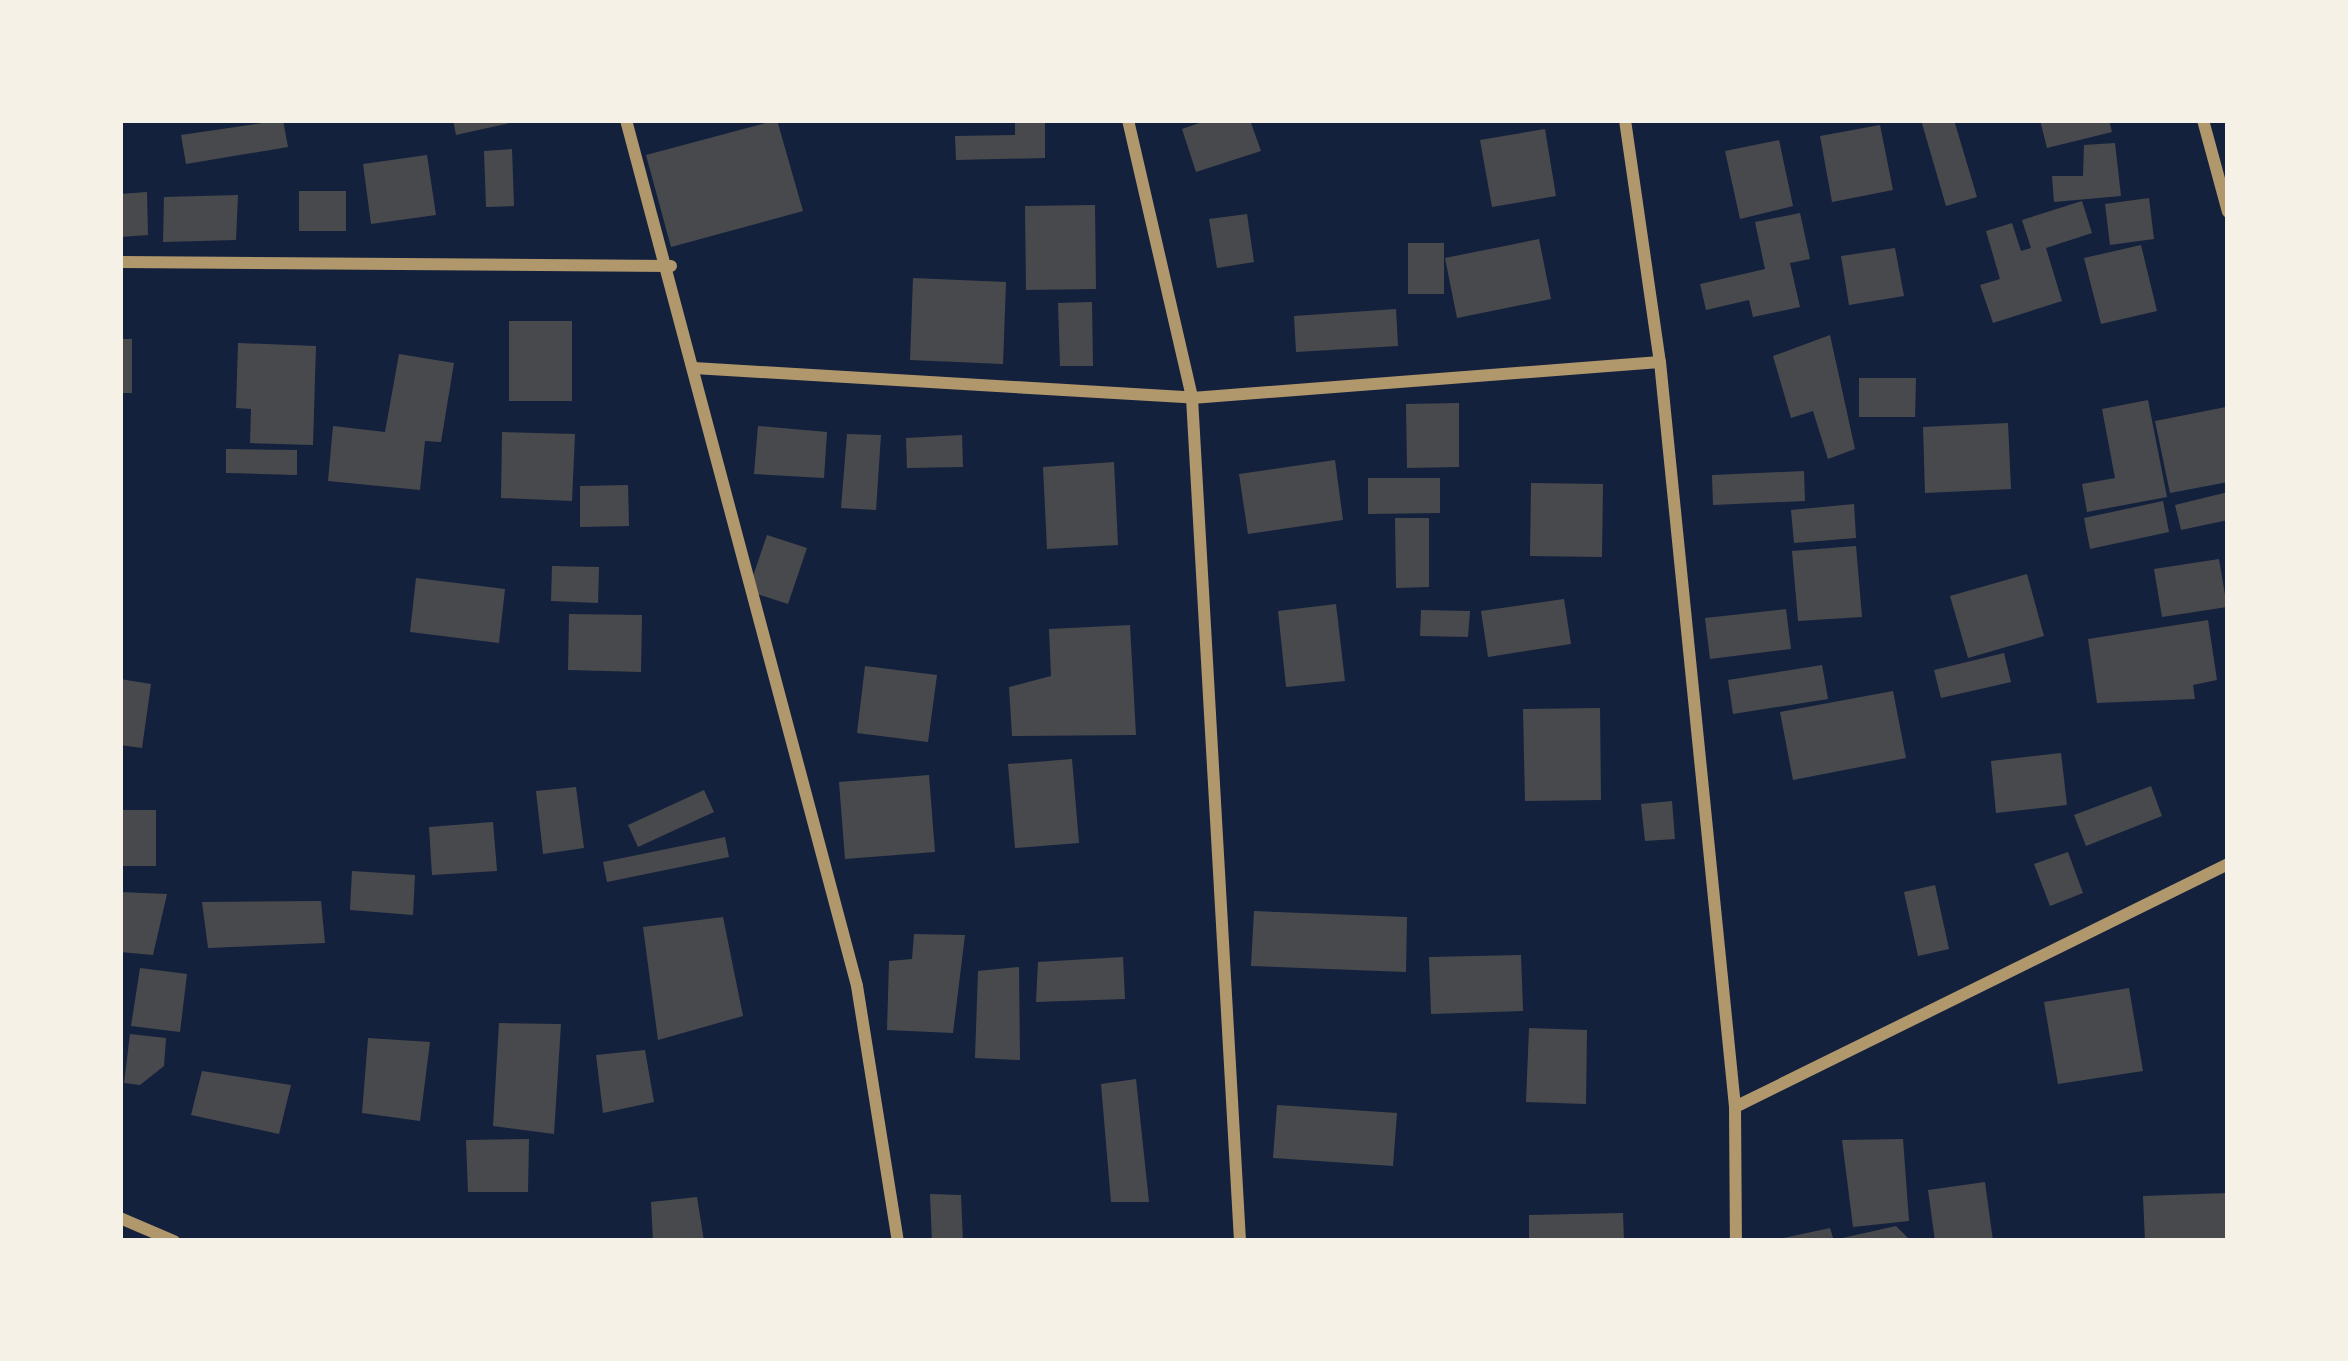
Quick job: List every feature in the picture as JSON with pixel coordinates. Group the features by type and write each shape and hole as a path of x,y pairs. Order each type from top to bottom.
{"street":[{"path":"626,120 671,266 857,986 898,1241"},
{"path":"1128,120 1192,398 1240,1241"},
{"path":"1624,120 1660,362 1735,1107 1736,1241"},
{"path":"2203,120 2228,212"},
{"path":"120,262 671,266"},
{"path":"694,368 1192,398 1660,362"},
{"path":"1735,1107 2228,864"},
{"path":"120,1218 174,1241"}],"building":[{"path":"283,120 288,147 186,164 181,135"},
{"path":"453,120 514,120 514,122 456,135"},
{"path":"777,120 803,211 671,247 646,155"},
{"path":"1015,120 1045,120 1045,158 956,160 955,136 1015,135"},
{"path":"1208,120 1250,120 1261,151 1196,172 1182,129"},
{"path":"1921,120 1954,120 1977,197 1946,206"},
{"path":"2040,120 2109,120 2112,132 2047,148"},
{"path":"1880,125 1893,190 1832,202 1820,136"},
{"path":"1545,129 1556,196 1492,207 1480,140"},
{"path":"1779,140 1793,206 1740,219 1725,151"},
{"path":"2115,143 2121,196 2054,202 2052,176 2083,176 2084,145"},
{"path":"512,149 514,206 486,207 484,151"},
{"path":"427,155 436,215 371,224 363,164"},
{"path":"299,191 346,191 346,231 299,231"},
{"path":"147,192 148,235 120,237 120,194"},
{"path":"238,195 236,240 163,242 164,197"},
{"path":"2149,198 2154,239 2110,245 2105,204"},
{"path":"2082,201 2092,233 2046,248 2062,301 1993,323 1980,285 2000,279 1986,231 2012,223 2021,251 2031,248 2022,220"},
{"path":"1095,205 1096,289 1026,290 1025,206"},
{"path":"1800,213 1810,259 1790,263 1800,307 1753,317 1749,300 1706,310 1700,284 1765,269 1755,222"},
{"path":"1247,214 1254,262 1217,268 1209,219"},
{"path":"1539,239 1551,299 1457,318 1445,258"},
{"path":"1408,243 1444,243 1444,294 1408,294"},
{"path":"2141,245 2157,311 2101,324 2084,258"},
{"path":"1895,248 1904,296 1849,305 1841,256"},
{"path":"913,278 1006,282 1003,364 910,360"},
{"path":"1092,302 1093,366 1060,366 1058,303"},
{"path":"1396,309 1398,346 1296,352 1294,316"},
{"path":"509,321 572,321 572,401 509,401"},
{"path":"1830,335 1855,449 1828,459 1813,411 1791,418 1773,356"},
{"path":"120,339 132,339 132,393 120,393"},
{"path":"238,343 316,346 313,445 250,443 251,409 236,408"},
{"path":"399,354 454,363 441,442 425,441 420,490 328,481 333,426 385,432"},
{"path":"1859,378 1916,378 1915,417 1859,417"},
{"path":"2148,400 2167,497 2087,512 2082,484 2115,478 2102,409"},
{"path":"1459,403 1459,467 1407,468 1406,404"},
{"path":"2226,407 2228,482 2170,493 2155,421"},
{"path":"2008,423 2011,489 1925,493 1923,427"},
{"path":"758,426 827,432 824,478 754,474"},
{"path":"502,432 575,434 572,501 501,498"},
{"path":"847,434 881,435 876,510 841,508"},
{"path":"962,435 963,467 907,468 906,438"},
{"path":"226,449 297,450 297,475 226,473"},
{"path":"1335,460 1343,520 1248,534 1239,474"},
{"path":"1114,462 1118,545 1047,549 1043,467"},
{"path":"1804,471 1805,501 1713,505 1712,475"},
{"path":"1368,478 1440,478 1440,513 1368,514"},
{"path":"1531,483 1603,484 1602,557 1530,556"},
{"path":"628,485 629,526 580,527 580,486"},
{"path":"2228,492 2228,520 2181,530 2175,505"},
{"path":"2163,501 2169,532 2090,549 2084,518"},
{"path":"1854,504 1856,538 1794,543 1791,510"},
{"path":"1395,518 1429,518 1429,587 1396,588"},
{"path":"767,535 807,548 788,604 748,591"},
{"path":"1856,546 1862,617 1798,621 1792,551"},
{"path":"2219,559 2227,607 2162,617 2154,569"},
{"path":"552,566 599,567 598,603 551,601"},
{"path":"2027,574 2044,636 1968,658 1950,596"},
{"path":"416,578 505,589 499,643 410,632"},
{"path":"1564,599 1571,644 1488,657 1481,611"},
{"path":"1336,604 1345,681 1286,687 1278,611"},
{"path":"1786,609 1791,649 1710,659 1705,618"},
{"path":"1421,610 1470,611 1468,637 1420,636"},
{"path":"569,614 642,615 641,672 568,670"},
{"path":"2208,620 2217,680 2193,685 2195,699 2097,703 2088,639"},
{"path":"1130,625 1136,735 1012,736 1009,687 1051,676 1049,629"},
{"path":"2004,653 2011,682 1941,698 1934,670"},
{"path":"1822,665 1828,699 1733,714 1728,680"},
{"path":"865,666 937,675 928,742 857,733"},
{"path":"120,679 151,684 142,748 120,745"},
{"path":"1893,691 1906,758 1793,780 1780,712"},
{"path":"1600,708 1601,800 1525,801 1523,709"},
{"path":"2061,753 2067,805 1996,813 1991,761"},
{"path":"1072,759 1079,843 1015,848 1008,764"},
{"path":"929,775 935,852 845,859 839,782"},
{"path":"2151,786 2162,816 2086,846 2074,815"},
{"path":"576,787 584,848 543,854 536,791"},
{"path":"704,790 714,812 638,847 628,825"},
{"path":"1672,801 1675,839 1645,841 1641,804"},
{"path":"120,810 156,810 156,866 120,866"},
{"path":"493,822 497,871 432,875 429,827"},
{"path":"725,837 729,857 607,882 603,862"},
{"path":"2068,852 2083,893 2050,906 2034,864"},
{"path":"352,871 415,875 413,915 350,910"},
{"path":"1935,885 1949,949 1918,956 1904,892"},
{"path":"120,892 167,894 153,955 120,952"},
{"path":"321,901 325,943 208,948 202,902"},
{"path":"1254,911 1407,917 1406,972 1251,966"},
{"path":"723,917 743,1016 658,1040 643,927"},
{"path":"914,934 965,935 953,1033 887,1030 889,961 912,959"},
{"path":"1521,955 1523,1011 1431,1014 1429,957"},
{"path":"1123,957 1125,999 1036,1002 1038,962"},
{"path":"1019,967 1020,1060 975,1058 978,971"},
{"path":"140,968 187,974 180,1032 131,1026"},
{"path":"2129,988 2143,1071 2058,1084 2044,1002"},
{"path":"499,1023 561,1024 554,1134 493,1126"},
{"path":"1529,1028 1587,1030 1586,1104 1526,1102"},
{"path":"130,1034 166,1038 164,1066 140,1085 124,1083"},
{"path":"368,1038 430,1042 420,1121 362,1113"},
{"path":"645,1050 654,1102 603,1113 596,1055"},
{"path":"202,1071 291,1085 279,1134 191,1115"},
{"path":"1136,1079 1149,1202 1111,1202 1101,1084"},
{"path":"1277,1105 1397,1113 1393,1166 1273,1158"},
{"path":"529,1139 528,1192 468,1192 466,1140"},
{"path":"1903,1139 1909,1221 1853,1227 1842,1140"},
{"path":"1985,1182 1993,1241 1935,1241 1928,1190"},
{"path":"2228,1193 2228,1241 2145,1241 2143,1196"},
{"path":"930,1194 961,1195 963,1241 932,1241"},
{"path":"697,1197 704,1241 653,1241 651,1202"},
{"path":"1623,1213 1624,1241 1529,1241 1529,1215"},
{"path":"1896,1226 1911,1241 1838,1241 1838,1239"},
{"path":"1830,1228 1834,1241 1779,1241 1779,1239"}]}
